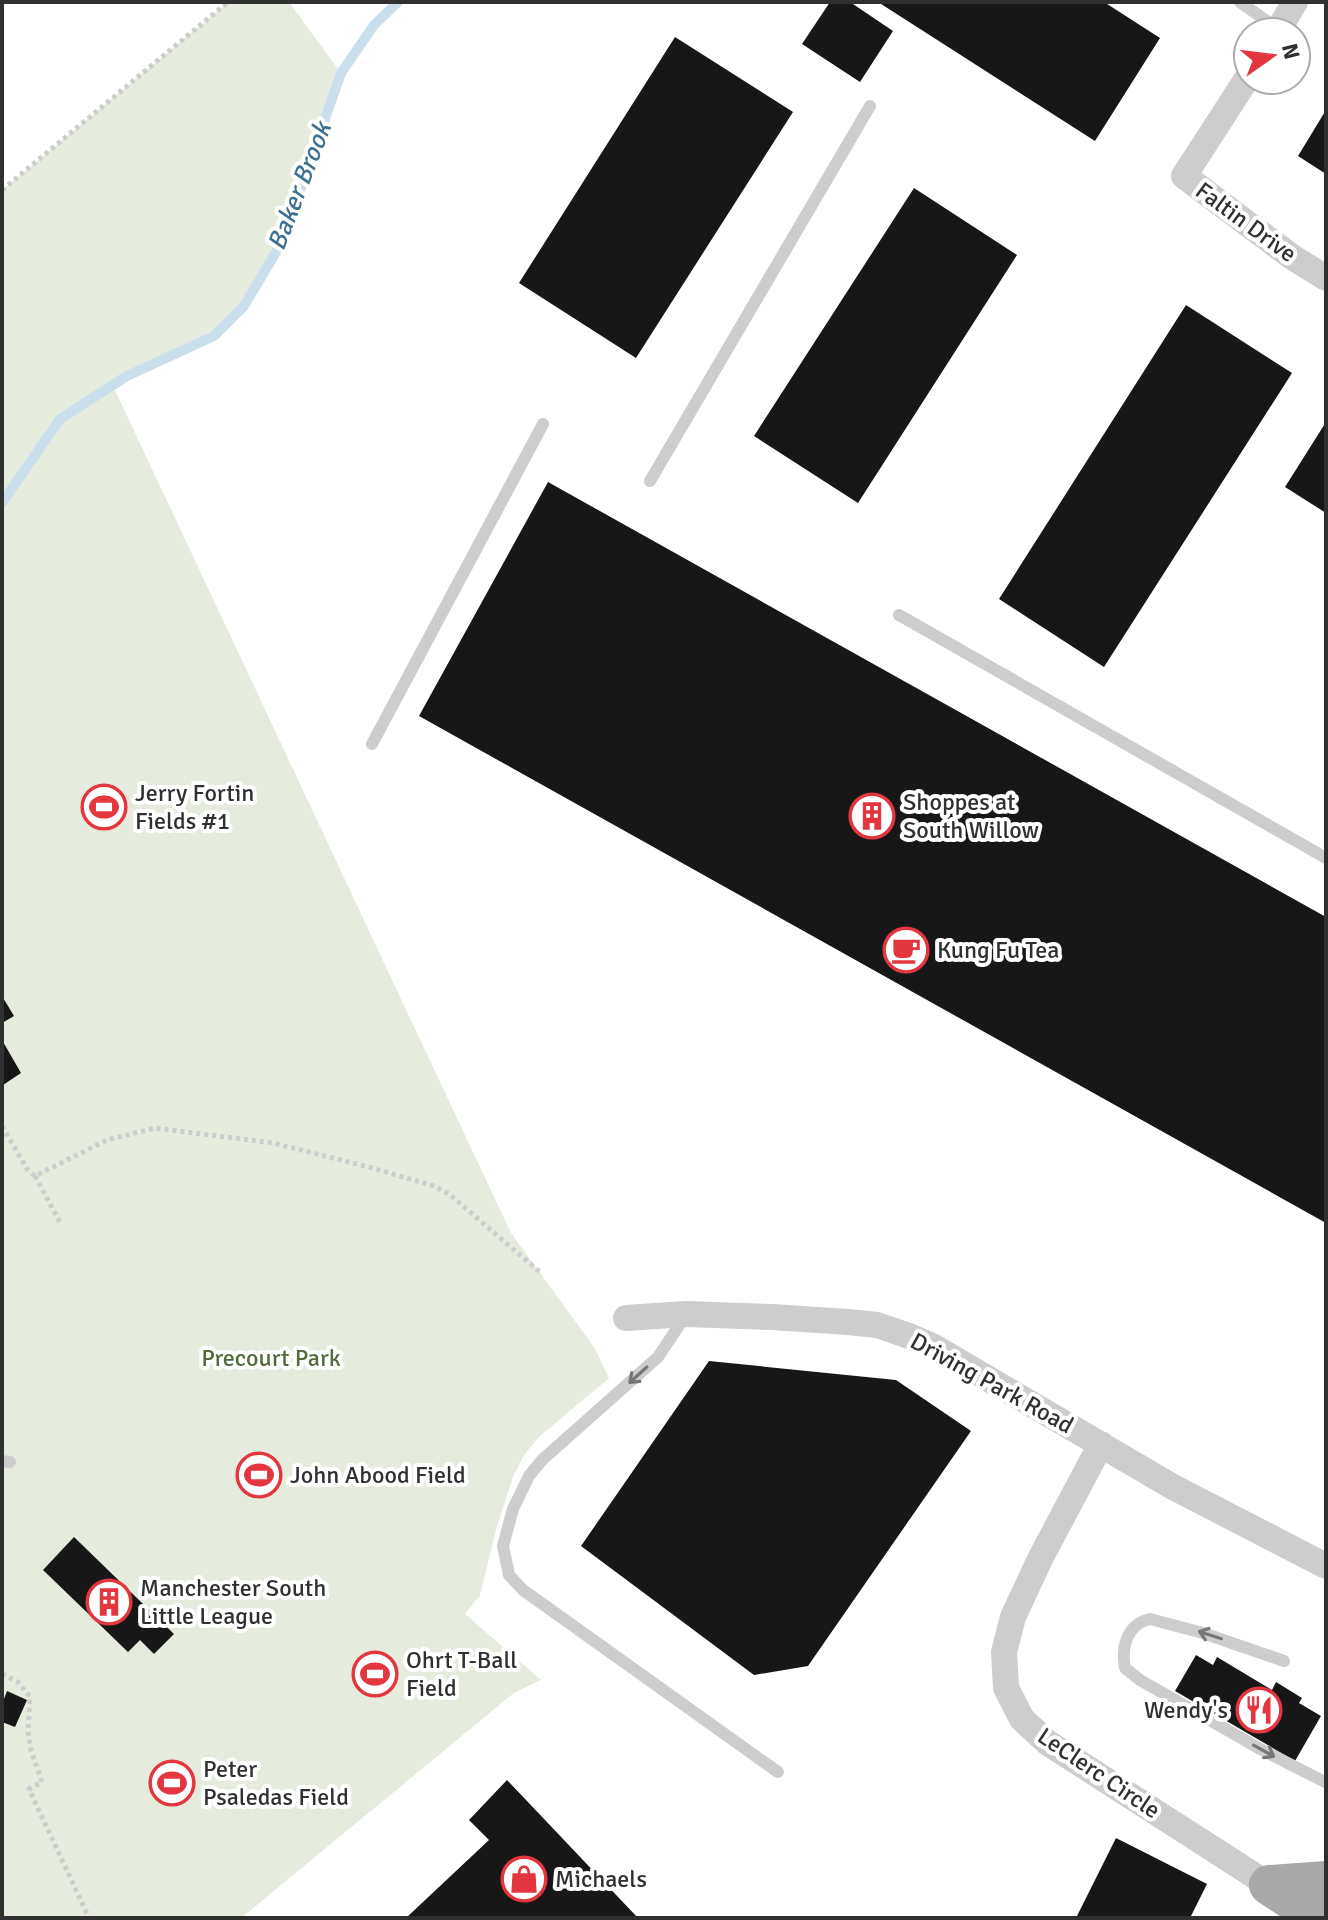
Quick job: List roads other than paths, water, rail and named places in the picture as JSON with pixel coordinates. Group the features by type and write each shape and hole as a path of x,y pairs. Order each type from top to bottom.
{"main road":[{"path":"1269,1885 1326,1881"},
{"path":"1269,1885 1319,1918"}],"street":[{"name":"Faltin Drive","path":"1236,96 1184,176 1292,257 1326,278"},
{"name":"Driving Park Road","path":"626,1318 686,1314 772,1317 877,1325 909,1336 934,1347 1173,1487 1326,1566"},
{"name":"LeClerc Circle","path":"1101,1444 1013,1617 1004,1652 1006,1688 1022,1719 1048,1743 1269,1885"}],"lane":[{"path":"1240,2 1258,16"},
{"path":"650,481 870,106"},
{"path":"372,744 543,424"},
{"path":"899,615 1326,858"},
{"path":"686,1314 658,1357 542,1460 529,1476 513,1509 503,1546 509,1575 523,1590 778,1772"},
{"path":"1284,1661 1203,1633 1150,1619 1144,1620 1130,1632 1123,1657 1125,1668 1140,1680 1325,1782"}],"waterway":[{"name":"Baker Brook","path":"2,503 60,419 127,376 214,336 244,306 282,242 341,73 374,25 398,2"}],"place":[{"name":"Jerry Fortin Fields #1","path":"104,807"},
{"name":"Shoppes at South Willow","path":"872,816"},
{"name":"Kung Fu Tea","path":"906,950"},
{"name":"John Abood Field","path":"259,1475"},
{"name":"Manchester South Little League","path":"109,1602"},
{"name":"Ohrt T-Ball Field","path":"375,1674"},
{"name":"Wendy's","path":"1259,1710"},
{"name":"Peter Psaledas Field","path":"172,1783"},
{"name":"Michaels","path":"524,1879"}],"park label":[{"name":"Precourt Park","path":"271,1358"}]}
